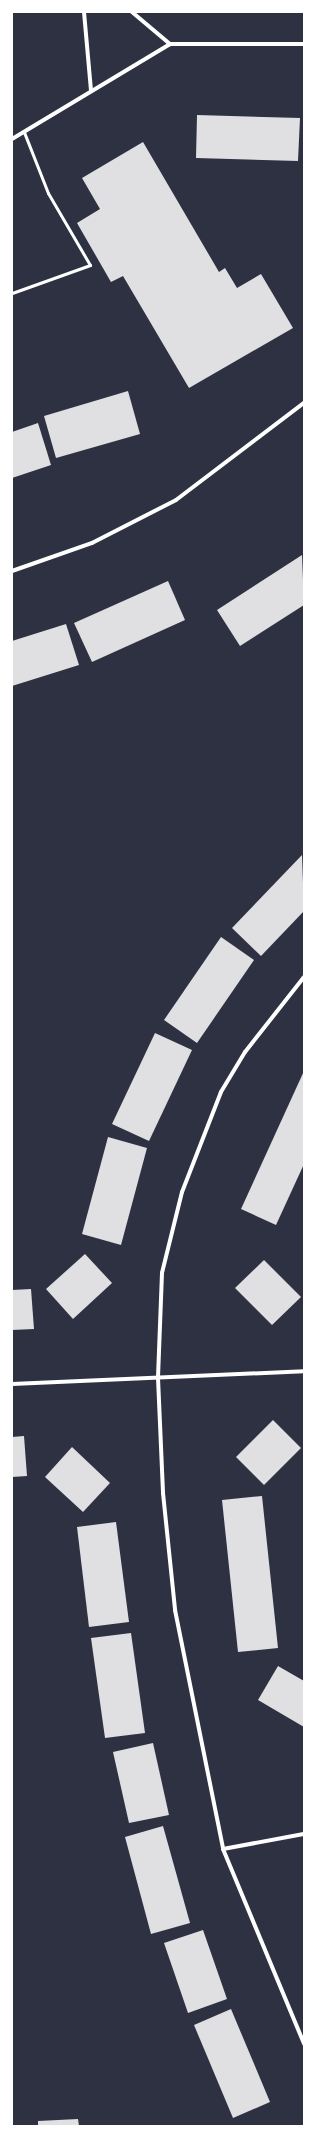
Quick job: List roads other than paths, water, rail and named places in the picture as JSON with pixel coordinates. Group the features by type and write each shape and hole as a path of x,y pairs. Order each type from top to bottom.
{"street":[{"path":"84,12 91,91"},
{"path":"132,12 170,44"},
{"path":"12,139 170,44 304,44"},
{"path":"12,571 92,543 176,500 304,403"},
{"path":"304,977 245,1052 221,1092 182,1192 162,1273 158,1378 163,1493 175,1610 223,1849 304,2044"},
{"path":"12,1384 304,1371"},
{"path":"223,1849 304,1834"}],"lane":[{"path":"12,293 90,265 48,192 24,132"}]}
